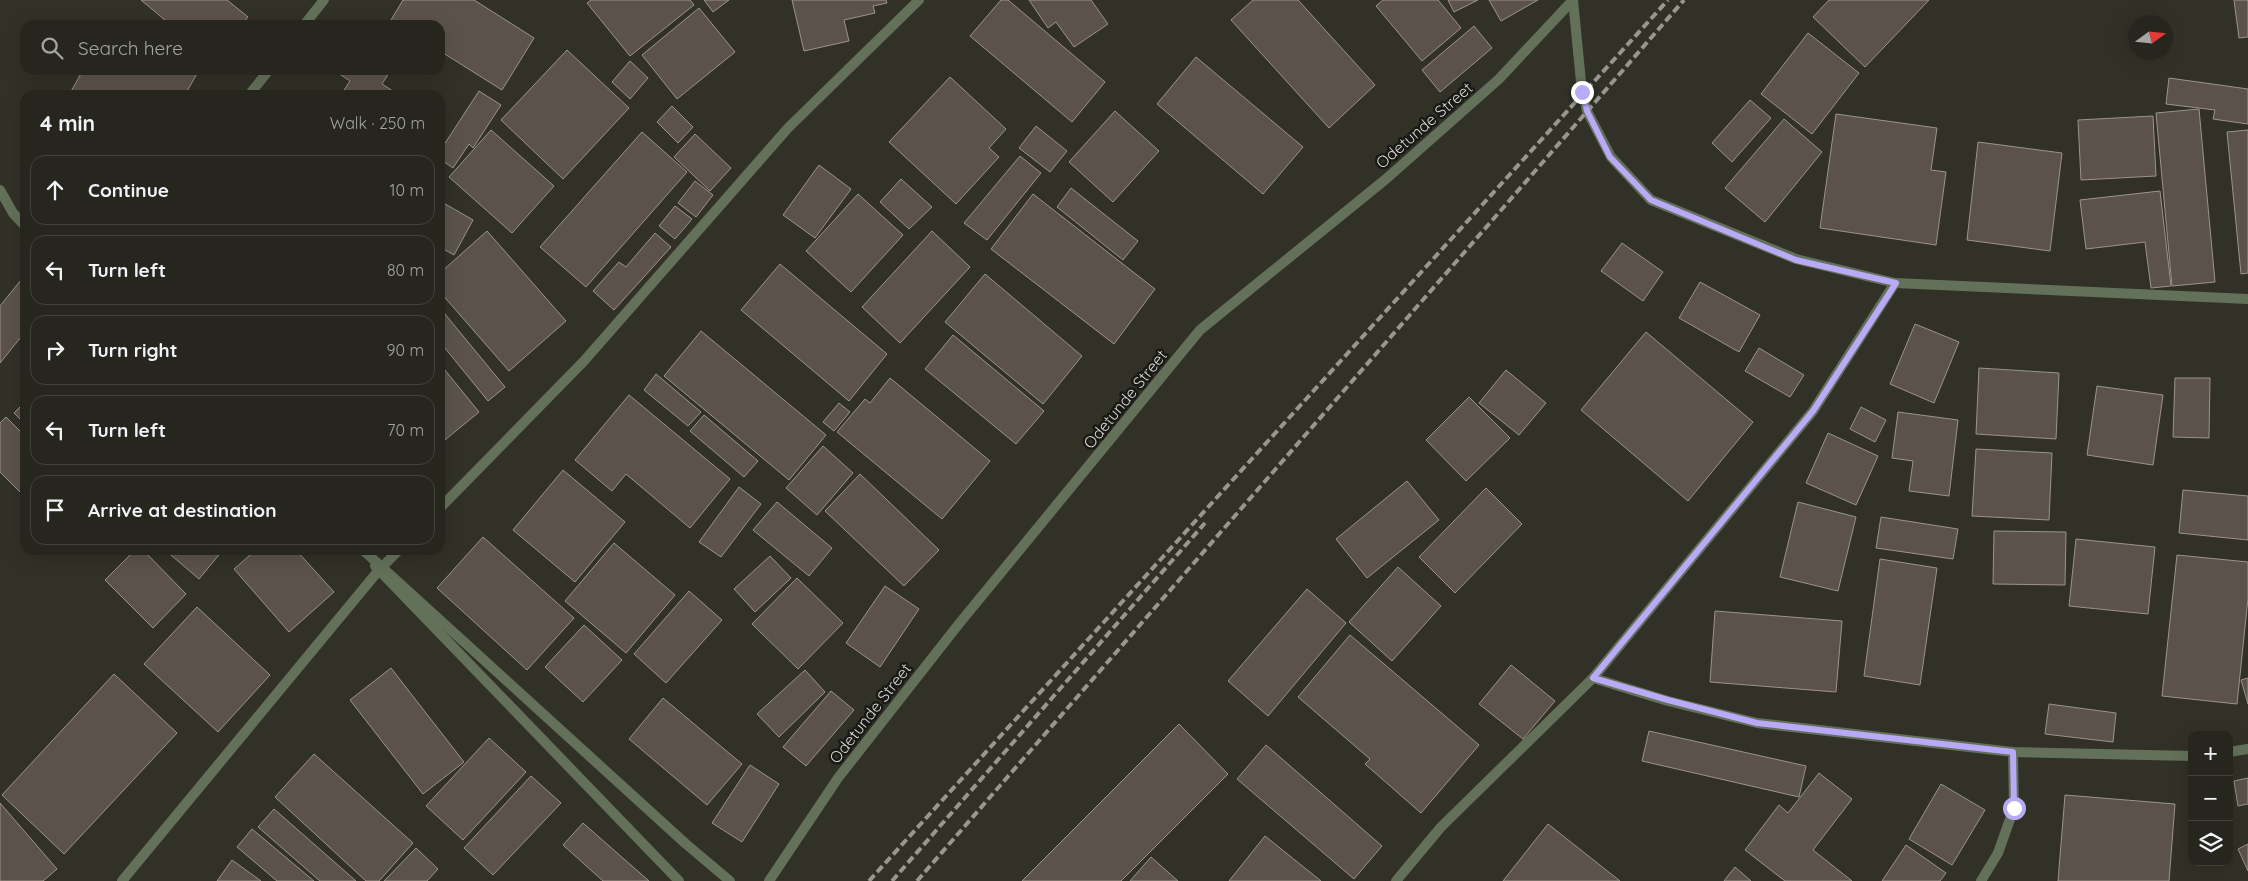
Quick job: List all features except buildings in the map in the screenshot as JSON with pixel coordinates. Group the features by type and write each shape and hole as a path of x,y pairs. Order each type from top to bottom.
{"street":[{"path":"308,20 324,0"},
{"path":"445,503 584,361 788,128 919,0"},
{"path":"1573,0 1582,92 1587,111 1610,157 1651,200 1796,260 1896,283 2248,300"},
{"name":"Odetunde Street","path":"769,881 838,778 958,625 1200,330 1407,160 1499,79 1573,0"},
{"path":"253,90 265,75"},
{"path":"0,190 12,212 20,221"},
{"path":"1396,881 1442,827 1593,678 1813,411 1896,283"},
{"path":"366,555 679,881"},
{"path":"368,555 686,844 730,881"},
{"path":"122,881 379,570 394,555"},
{"path":"1593,678 1757,723 2013,752 2188,756"},
{"path":"2233,751 2248,749"},
{"path":"1981,881 1998,853 2014,808 2013,752"}],"railway":[{"path":"869,881 1668,0"},
{"path":"917,881 1684,0"},
{"path":"892,881 1205,523"}],"route":[{"path":"1582,92 1587,111 1610,157 1651,200 1796,260 1896,283 1813,411 1593,678 1757,723 2013,752 2014,808"}]}
